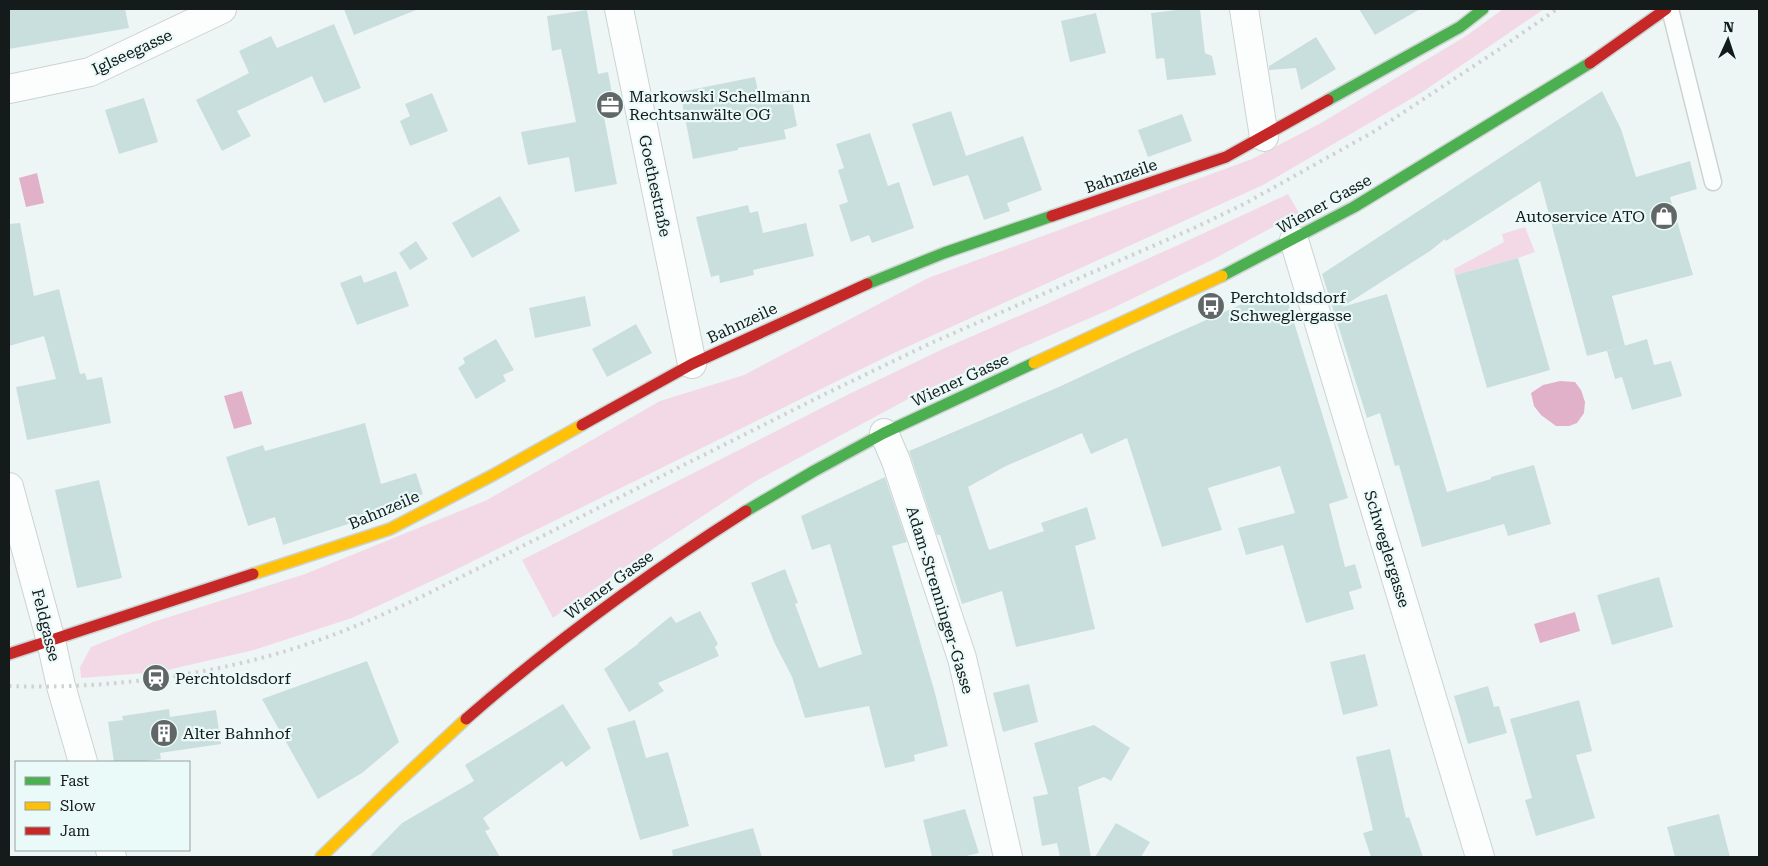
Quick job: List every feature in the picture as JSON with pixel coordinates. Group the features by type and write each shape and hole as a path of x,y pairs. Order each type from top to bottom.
{"street":[{"name":"Iglseegasse","path":"9,89 90,72 222,9"},
{"name":"Goethestraße","path":"619,9 692,364"},
{"path":"1244,9 1264,137"},
{"name":"Bahnzeile","path":"9,654 390,528 493,476 692,364 850,291 944,253 1226,157 1460,27 1483,9"},
{"name":"Wiener Gasse","path":"320,857 468,717 612,601 681,553 843,454 884,433 1200,287 1294,240 1354,207 1583,68 1668,9"},
{"name":"Schweglergasse","path":"1294,240 1480,857"},
{"name":"Adam-Strenninger-Gasse","path":"884,433 896,461 962,658 1008,857"},
{"name":"Feldgasse","path":"9,488 51,641 60,686 83,761"}],"lane":[{"path":"1668,9 1713,182"}],"shaded area":[{"path":"1503,9 1544,9 1421,93 1263,185 894,353 449,573 352,618 254,650 159,672 81,678 80,667 91,647 153,622 305,574 487,500 660,401 744,375 928,278 1252,159 1321,123 1466,36"},
{"path":"37,173 44,203 26,207 19,178"},
{"path":"1288,194 1299,213 1212,260 1113,308 923,391 756,481 631,563 553,618 522,560 849,394 947,347 1176,246"},
{"path":"1525,227 1535,252 1455,275 1454,269 1504,242 1502,234"},
{"path":"1560,381 1575,382 1581,390 1585,402 1584,413 1577,423 1569,426 1556,426 1541,415 1534,406 1531,393 1543,385"},
{"path":"242,391 252,424 234,429 224,396"},
{"path":"1575,612 1580,631 1540,643 1534,624"}],"building":[{"path":"9,9 125,9 129,28 9,49"},
{"path":"344,9 416,9 416,10 354,35"},
{"path":"1200,9 1205,53 1212,56 1216,75 1167,80 1164,58 1156,59 1151,13"},
{"path":"1359,9 1420,9 1375,35"},
{"path":"587,10 598,74 608,72 615,110 603,112 617,184 575,192 569,157 528,165 521,132 576,122 561,49 552,51 547,16"},
{"path":"1096,13 1106,53 1070,62 1061,21"},
{"path":"334,24 361,88 324,103 312,76 237,111 251,136 222,151 196,100 249,73 239,51 271,36 277,48"},
{"path":"1316,37 1336,69 1301,90 1296,68 1269,70 1269,66"},
{"path":"755,77 759,96 790,90 797,126 784,130 786,139 693,159 680,92"},
{"path":"1602,91 1621,129 1636,177 1690,161 1697,189 1670,197 1693,275 1612,296 1625,346 1587,356 1540,181 1446,241 1445,239 1430,251 1342,307 1387,294 1447,492 1534,465 1551,524 1508,536 1504,524 1422,547 1399,465 1395,466 1380,413 1367,418 1322,274"},
{"path":"432,93 448,131 410,146 400,121 410,116 405,104"},
{"path":"144,98 158,142 119,154 105,110"},
{"path":"951,111 966,156 1023,136 1042,190 1007,203 1010,211 984,220 968,175 933,186 912,124"},
{"path":"1182,114 1192,141 1148,157 1138,130"},
{"path":"870,133 888,186 899,182 914,228 872,243 869,235 851,242 839,205 848,202 838,170 844,168 836,144"},
{"path":"500,196 520,231 472,258 452,223"},
{"path":"748,205 750,213 758,211 763,233 806,223 814,256 753,270 754,275 720,283 719,275 711,277 696,217"},
{"path":"20,223 34,296 59,289 80,374 85,373 87,380 102,377 111,423 27,440 16,387 56,379 44,336 9,346 9,224"},
{"path":"416,241 428,259 410,270 399,253"},
{"path":"1518,258 1550,370 1487,388 1455,275"},
{"path":"396,271 409,306 357,325 340,283 361,275 364,283"},
{"path":"1265,294 1286,296 1348,498 1329,504 1345,567 1355,564 1362,588 1349,592 1354,609 1306,623 1283,545 1246,555 1238,528 1295,513 1280,466 1208,488 1222,530 1162,547 1127,438 1091,454 1082,433 1006,466 968,487 989,550 1044,531 1041,523 1087,507 1096,539 1075,546 1095,629 1016,647 1002,591 962,604 940,535 937,535 909,451 1061,386"},
{"path":"585,296 591,326 535,338 529,308"},
{"path":"636,324 652,353 607,377 592,349"},
{"path":"496,339 514,370 503,375 506,381 476,399 458,368 465,363 463,358"},
{"path":"1647,339 1654,365 1671,361 1682,396 1632,410 1622,377 1615,379 1607,351"},
{"path":"365,423 381,484 416,473 423,494 400,506 370,517 283,545 275,517 248,526 226,457 263,445 265,451"},
{"path":"885,477 907,542 892,546 935,693 948,746 914,755 915,761 885,768 869,706 805,718 792,677 774,642 751,583 785,569 798,603 795,604 819,668 862,654 830,544 812,550 801,516"},
{"path":"99,480 122,578 77,588 55,490"},
{"path":"1659,577 1673,627 1612,645 1597,595"},
{"path":"700,611 718,644 715,647 719,656 658,683 664,691 629,712 604,669 671,616 676,623"},
{"path":"1365,654 1378,706 1343,715 1330,662"},
{"path":"367,661 399,742 362,773 318,799 262,699"},
{"path":"1029,684 1038,722 1003,732 993,693"},
{"path":"1488,686 1494,707 1499,706 1507,733 1468,744 1454,696"},
{"path":"1579,700 1592,751 1576,755 1595,818 1536,836 1525,800 1532,798 1510,719"},
{"path":"563,704 591,748 566,767 562,761 483,818 490,829 485,831 500,857 369,857 402,823 474,781 465,765"},
{"name":"Alter Bahnhof","path":"169,709 170,717 216,710 221,744 160,753 161,759 114,761 108,722 123,720 122,716"},
{"path":"635,720 646,758 668,752 689,826 640,840 607,728"},
{"path":"1094,725 1130,748 1111,781 1104,777 1078,787 1091,857 1060,857 1057,843 1042,846 1033,797 1048,794 1034,743"},
{"path":"1390,749 1406,818 1409,817 1423,857 1371,857 1363,833 1373,830 1356,757"},
{"path":"965,809 979,853 962,857 932,857 923,820"},
{"path":"1719,814 1730,857 1675,857 1667,827"},
{"path":"1116,823 1150,842 1141,857 1095,857"},
{"path":"753,828 762,857 673,857 672,850"}],"railway":[{"path":"9,686 73,686 138,681 234,665 286,651 327,637 388,612 931,343 1194,228 1244,204 1375,131 1557,9"}],"traffic: fast":[{"path":"1328,100 1460,27 1483,9"},
{"path":"1222,276 1354,207 1590,63"},
{"path":"867,284 944,253 1052,216"},
{"path":"746,511 884,433 1034,363"}],"traffic: slow":[{"path":"1034,363 1222,276"},
{"path":"253,574 390,529 493,475 582,425"},
{"path":"321,857 466,719"}],"traffic: jam":[{"path":"1590,63 1666,9"},
{"path":"1052,216 1226,157 1328,100"},
{"path":"582,425 692,364 867,284"},
{"path":"466,719 567,636 637,584 746,511"},
{"path":"9,654 253,574"}],"place":[{"name":"Markowski Schellmann Rechtsanwälte OG","path":"610,105"},
{"name":"Autoservice ATO","path":"1664,216"},
{"name":"Perchtoldsdorf Schweglergasse","path":"1211,306"},
{"name":"Perchtoldsdorf","path":"156,678"},
{"name":"Alter Bahnhof","path":"164,733"}]}
